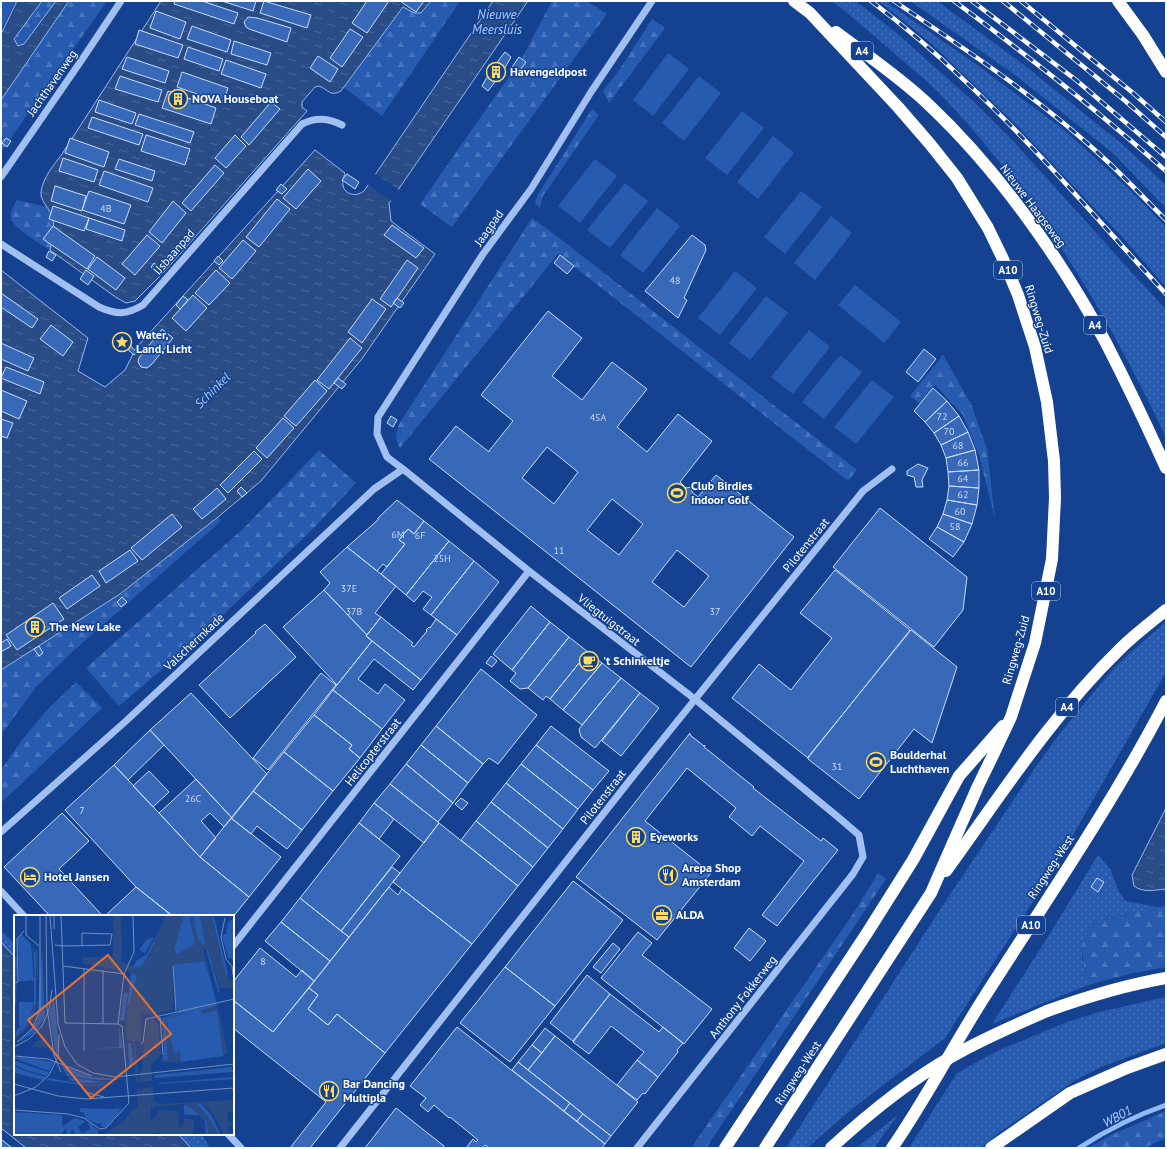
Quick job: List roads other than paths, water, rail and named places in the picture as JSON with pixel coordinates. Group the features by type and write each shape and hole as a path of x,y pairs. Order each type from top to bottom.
{"highway":[{"name":"Ringweg-Zuid","path":"794,1 810,13 898,107 957,178 984,222 1003,259 1018,295 1035,347 1047,402 1054,461 1056,498 1052,559 1035,643 1011,717"},
{"path":"1118,1 1147,41 1166,72"},
{"name":"Nieuwe Haagseweg","path":"810,13 913,90 948,123 1007,192 1061,268 1102,336 1166,468"},
{"name":"A4","path":"931,893 1019,767 1057,718 1089,681 1121,648 1166,610"},
{"name":"Ringweg-West","path":"892,1148 913,1117 977,1008 1086,839 1142,747 1166,700"},
{"name":"Ringweg-West","path":"765,1148 931,893 978,786 1011,717"},
{"name":"A10","path":"725,1148 867,933 904,873 959,776 1011,717"},
{"path":"831,1148 864,1118 906,1085 951,1057 998,1032 1047,1011 1095,994 1166,978"},
{"path":"991,1148 1070,1093 1127,1068 1166,1054"}],"street":[{"name":"Jachthavenweg","path":"1,177 121,1"},
{"name":"Jaagpad","path":"403,469 388,457 377,434 378,417 483,254 530,189 591,92 652,1"},
{"name":"IJsbaanpad","path":"1,244 99,307 112,313 132,311 143,305 302,124 310,120 321,118 334,120 342,124"},
{"name":"Vliegtuigstraat","path":"403,469 529,571 696,700 838,817 859,835 863,857"},
{"name":"Valschermkade","path":"1,832 126,721 374,489 403,469"},
{"name":"Pilotenstraat","path":"340,1148 630,780 863,491 892,469"},
{"name":"Helicopterstraat","path":"234,945 529,571"},
{"name":"Anthony Fokkerweg","path":"637,1148 854,874 863,857"},
{"path":"1,891 23,915"},
{"path":"229,1135 241,1148"}],"water":[{"path":"17,1 42,1 14,39 18,46 24,44 56,1 69,1 1,100 1,34"},
{"path":"161,1 431,1 421,13 414,13 403,7 341,91 332,93 319,86 315,87 302,102 302,107 307,111 164,272 135,301 126,303 50,250 54,228 53,218 44,203 41,192 44,181 49,172"},
{"path":"493,1 528,1 389,203 391,221 435,254 361,360 261,481 218,517 120,594 1,670 1,270 88,338 78,371 105,387 125,370 136,348 315,150 345,173 343,184 346,191 352,194 358,194 364,191"},
{"path":"1166,808 1166,889 1141,890 1134,886 1132,875"},
{"path":"1,942 14,956 14,1135 179,1135 191,1148 26,1148 1,1128"}],"waterway":[{"name":"WB01","path":"1079,1148 1121,1124 1166,1105"}],"railway":[{"path":"871,1 908,30 955,71 992,107 1043,159 1166,294"},
{"path":"894,1 1004,77 1058,118 1108,162 1166,220"},
{"path":"954,1 1062,84 1166,171"},
{"path":"972,1 1076,80 1166,157"},
{"path":"1003,1 1123,99 1166,137"},
{"path":"1021,1 1166,122"}],"place":[{"name":"Havengeldpost","path":"496,72"},
{"name":"NOVA Houseboat","path":"178,99"},
{"name":"Water, Land, Licht","path":"122,342"},
{"name":"Club Birdies Indoor Golf","path":"677,493"},
{"name":"The New Lake","path":"35,627"},
{"name":"'t Schinkeltje","path":"589,661"},
{"name":"Boulderhal Luchthaven","path":"876,762"},
{"name":"Eyeworks","path":"636,837"},
{"name":"Arepa Shop Amsterdam","path":"668,875"},
{"name":"Hotel Jansen","path":"30,877"},
{"name":"ALDA","path":"662,915"},
{"name":"Bar Dancing Multipla","path":"329,1091"}],"water label":[{"name":"Nieuwe Meersluis","path":"497,22"},
{"name":"Schinkel","path":"212,390"}]}
